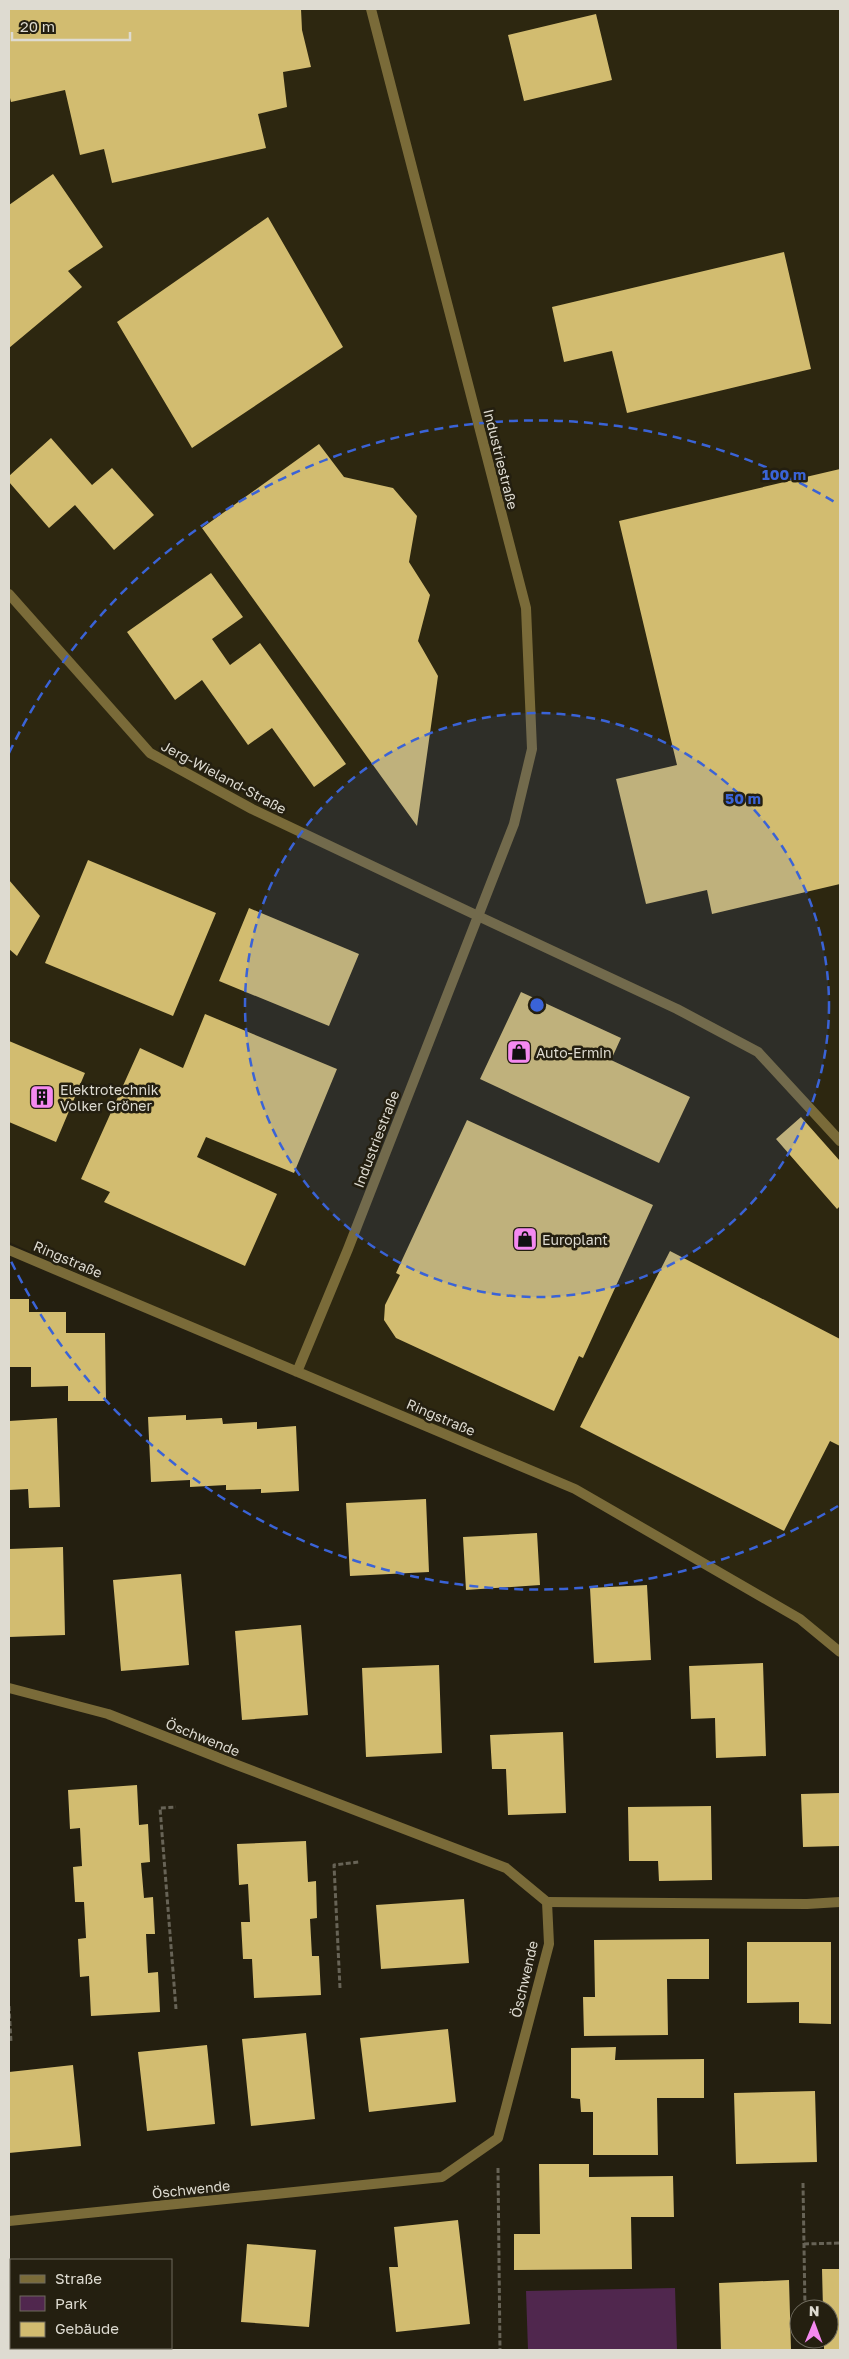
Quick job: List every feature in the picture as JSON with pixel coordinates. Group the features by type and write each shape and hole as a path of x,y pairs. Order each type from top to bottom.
{"street":[{"name":"Industriestraße","path":"297,1372 351,1242 514,824 532,749 526,608 371,9"},
{"name":"Jerg-Wieland-Straße","path":"9,594 150,753 252,809 478,916"},
{"path":"478,916 677,1009 758,1052 840,1141"},
{"name":"Ringstraße","path":"9,1250 575,1489 800,1619 840,1652"},
{"name":"Öschwende","path":"9,1688 108,1714 506,1868 547,1902 548,1944 498,2138 442,2177 9,2221"},
{"path":"547,1902 807,1904 840,1902"}],"path":[{"path":"176,1807 160,1808 176,2009"},
{"path":"340,1988 334,1865 360,1862"},
{"path":"9,2006 11,2042"},
{"path":"498,2138 500,2350"},
{"path":"803,2182 805,2299"},
{"path":"804,2244 840,2243"}],"shaded area":[{"path":"9,9 840,9 840,1652 800,1619 575,1489 297,1372 9,1242"}],"green space":[{"path":"675,2288 677,2350 528,2350 526,2291"}],"building":[{"path":"9,9 301,9 302,30 311,67 283,72 287,107 258,114 266,148 112,183 104,149 80,155 65,90 11,102 9,94"},
{"path":"596,14 612,80 524,101 508,35"},
{"path":"53,174 103,247 68,271 82,287 9,348 9,205"},
{"path":"268,217 343,347 192,448 117,322"},
{"path":"784,252 811,369 627,413 612,351 564,362 552,307"},
{"path":"51,438 92,485 112,468 154,515 114,550 75,505 49,528 9,482 9,476"},
{"path":"319,444 344,477 393,488 417,516 409,562 430,595 418,641 438,676 417,826 202,528"},
{"path":"840,469 840,884 712,914 707,890 646,904 616,779 677,765 619,521"},
{"path":"211,573 243,617 212,639 230,665 260,643 346,764 314,787 272,728 248,745 202,680 175,700 127,632"},
{"path":"88,860 216,913 173,1016 45,963"},
{"path":"9,880 40,916 17,956 9,949"},
{"path":"249,908 359,954 329,1026 219,981"},
{"path":"521,992 621,1038 611,1060 690,1097 659,1163 480,1079"},
{"path":"205,1014 337,1069 294,1173 206,1137 197,1157 277,1194 245,1266 104,1202 110,1192 81,1179 140,1048 183,1068"},
{"name":"Elektrotechnik Volker Gröner","path":"9,1041 85,1073 56,1142 9,1122"},
{"path":"801,1117 840,1161 840,1206 837,1209 776,1139"},
{"name":"Europlant","path":"467,1120 653,1205 583,1358 579,1356 554,1411 396,1338 384,1320 385,1305 400,1275 396,1273"},
{"path":"670,1251 840,1339 840,1446 830,1441 784,1531 580,1427"},
{"path":"9,1299 29,1299 29,1312 66,1312 66,1333 105,1333 106,1401 68,1401 68,1386 31,1387 31,1367 9,1367"},
{"path":"186,1415 186,1420 222,1418 223,1424 257,1422 257,1429 296,1426 299,1491 261,1493 261,1489 226,1490 226,1485 190,1487 190,1480 151,1482 148,1417"},
{"path":"57,1418 60,1507 29,1508 28,1489 9,1490 9,1421"},
{"path":"426,1499 429,1572 350,1576 346,1503"},
{"path":"537,1533 540,1585 466,1590 463,1537"},
{"path":"63,1547 65,1635 9,1637 9,1549"},
{"path":"181,1574 189,1665 121,1671 113,1580"},
{"path":"647,1585 651,1660 594,1663 590,1588"},
{"path":"301,1625 308,1715 242,1720 235,1631"},
{"path":"763,1663 766,1756 716,1758 715,1718 691,1719 689,1666"},
{"path":"439,1665 442,1753 366,1757 362,1668"},
{"path":"563,1732 566,1813 508,1815 506,1769 492,1769 490,1735"},
{"path":"137,1785 139,1825 148,1824 150,1862 141,1863 144,1898 153,1897 155,1934 146,1934 148,1973 158,1972 160,2012 91,2016 89,1976 80,1977 78,1939 86,1938 84,1902 75,1902 73,1867 82,1866 80,1828 70,1829 68,1790"},
{"path":"840,1793 840,1846 803,1847 801,1794"},
{"path":"711,1806 712,1880 659,1881 658,1861 629,1861 628,1807"},
{"path":"306,1841 308,1882 316,1881 317,1918 310,1919 312,1956 319,1956 321,1995 254,1998 252,1959 243,1959 241,1922 250,1922 248,1884 239,1885 237,1844"},
{"path":"464,1899 469,1963 381,1969 376,1905"},
{"path":"709,1939 709,1979 667,1979 668,2035 584,2036 583,1997 595,1997 594,1940"},
{"path":"747,1942 831,1942 831,2024 799,2023 799,2002 747,2003"},
{"path":"448,2029 456,2102 369,2112 360,2038"},
{"path":"306,2033 315,2119 251,2126 242,2039"},
{"path":"207,2045 215,2124 147,2131 138,2052"},
{"path":"616,2047 615,2060 704,2059 704,2098 657,2098 658,2155 593,2155 593,2112 581,2112 580,2099 571,2098 571,2048"},
{"path":"73,2065 81,2146 9,2153 9,2072"},
{"path":"815,2091 817,2162 736,2164 734,2093"},
{"path":"539,2164 589,2164 589,2177 673,2176 674,2217 631,2217 632,2269 514,2270 514,2234 540,2234"},
{"path":"458,2220 470,2324 396,2332 389,2267 398,2267 394,2227"},
{"path":"247,2244 316,2250 309,2327 241,2322"},
{"path":"822,2269 840,2269 840,2350 824,2350 839,2349 839,2299 823,2299"},
{"path":"789,2280 789,2349 791,2350 721,2350 719,2283"},
{"path":"10,2287 10,2349 60,2350 9,2350"}],"place":[{"name":"Auto-Ermin","path":"519,1052"},
{"name":"Elektrotechnik Volker Gröner","path":"42,1097"},
{"name":"Europlant","path":"525,1239"}]}
